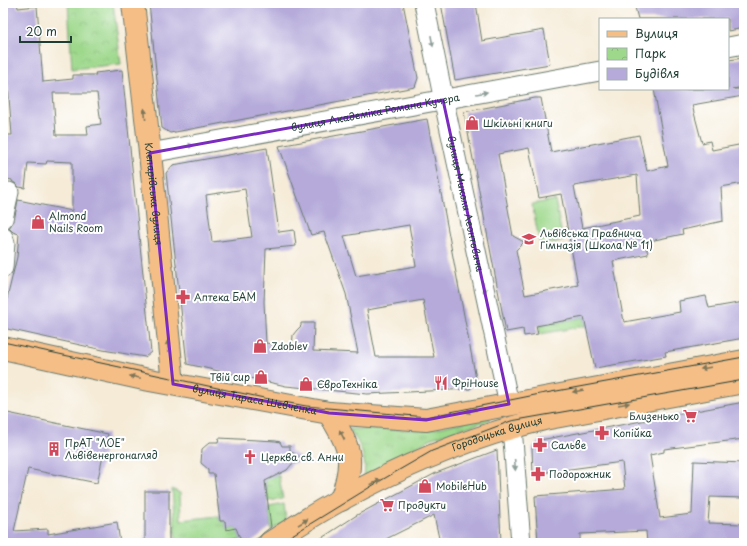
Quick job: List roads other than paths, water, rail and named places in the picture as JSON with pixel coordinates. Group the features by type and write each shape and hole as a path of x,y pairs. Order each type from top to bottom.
{"main road":[{"name":"Клепарівська вулиця","path":"133,3 150,153 173,384"},
{"name":"вулиця Тараса Шевченка","path":"3,348 173,384 329,414 426,420 509,404"},
{"path":"509,404 744,361"},
{"name":"Городоцька вулиця","path":"270,543 341,500 434,455 512,426 744,382"},
{"path":"329,414 343,436 348,449 350,462 348,480 341,500"}],"street":[{"name":"вулиця Миколи Леонтовича","path":"424,3 443,100 509,404"},
{"path":"729,47 744,44"},
{"name":"вулиця Академіка Романа Кучера","path":"150,153 599,71"},
{"path":"3,219 9,192"},
{"path":"3,237 5,243 3,268"},
{"path":"512,426 521,543"}],"tram line":[{"path":"3,342 306,406 426,417 540,394 744,357"},
{"path":"279,543 432,451 511,421 744,380"}],"place":[{"name":"Шкільні книги","path":"472,123"},
{"name":"Almond Nails Room","path":"38,222"},
{"name":"Львівська Правнича Гімназія (Школа № 11)","path":"529,239"},
{"name":"Аптека БАМ","path":"183,297"},
{"name":"Zdoblev","path":"260,346"},
{"name":"Твій сир","path":"261,377"},
{"name":"ФріHouse","path":"441,383"},
{"name":"ЄвроТехніка","path":"306,384"},
{"name":"Близенько","path":"690,416"},
{"name":"Копійка","path":"602,433"},
{"name":"Сальве","path":"540,445"},
{"name":"ПрАТ \"ЛОЕ\" Львівенергонагляд","path":"54,449"},
{"name":"Церква св. Анни","path":"250,457"},
{"name":"Подорожник","path":"538,474"},
{"name":"MobileHub","path":"425,486"},
{"name":"Продукти","path":"387,505"}]}
